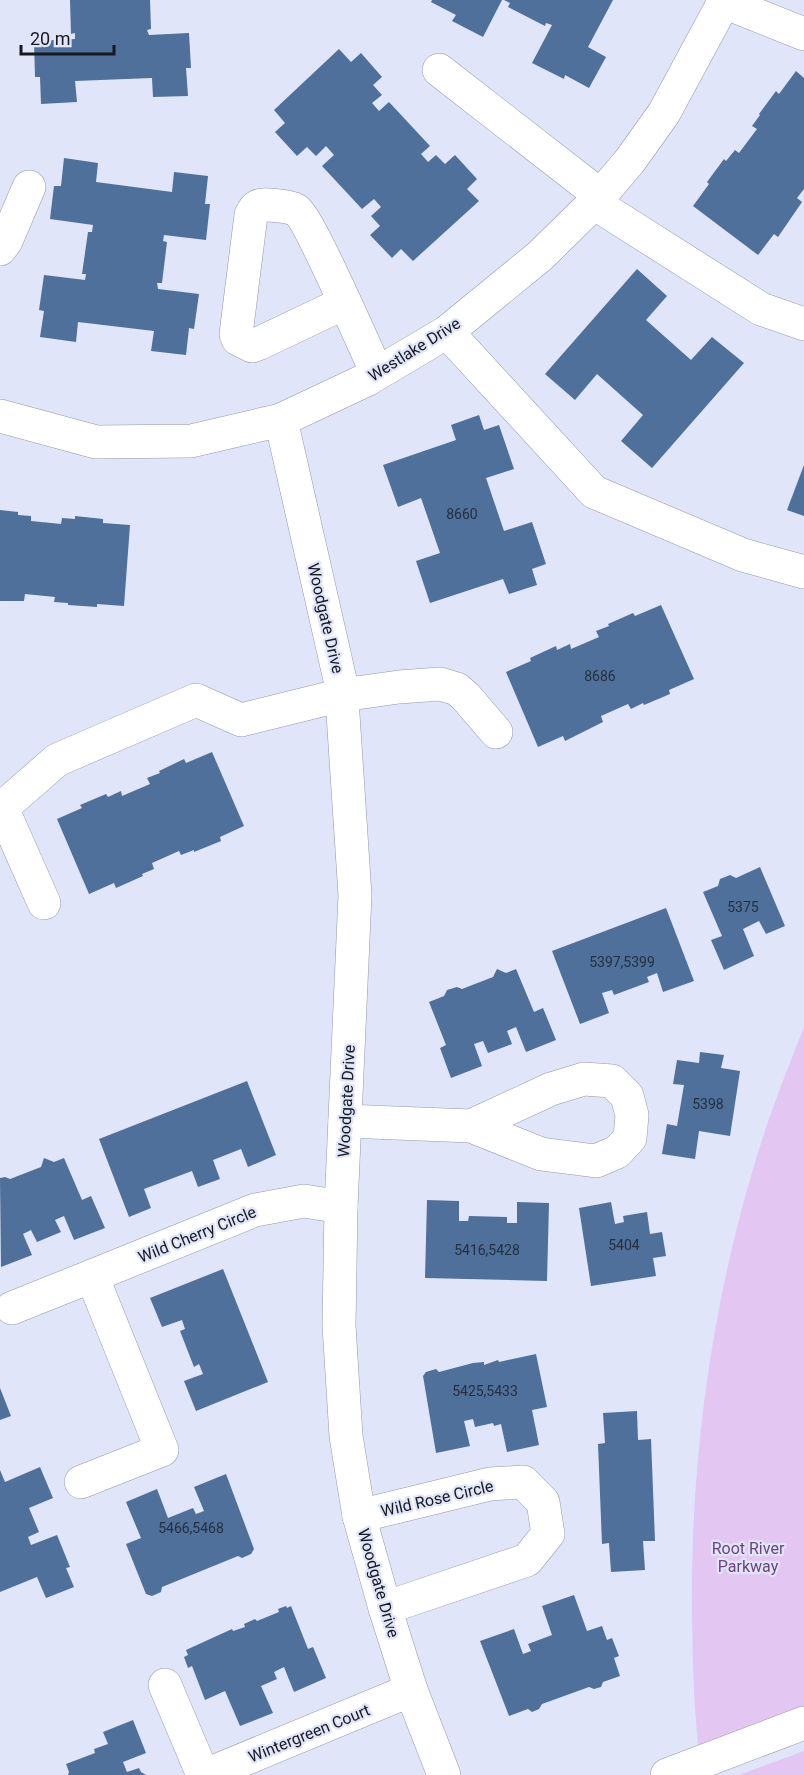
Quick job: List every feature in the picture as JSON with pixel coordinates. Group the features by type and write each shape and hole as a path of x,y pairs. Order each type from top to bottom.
{"street":[{"path":"724,1 804,34"},
{"name":"Westlake Drive","path":"0,416 96,442 191,441 281,420 377,373 447,332 540,256 598,200 664,113 724,1"},
{"path":"439,70 598,200 761,309 804,324"},
{"path":"0,249 6,241 29,187"},
{"path":"344,303 377,373"},
{"path":"447,332 594,492 743,555 804,572"},
{"name":"Woodgate Drive","path":"281,420 341,684 355,895 341,1207 339,1326 346,1436 359,1516 385,1608 411,1690 444,1775"},
{"path":"44,903 2,808 57,760 196,700 241,720 342,695 440,684 457,689 496,732"},
{"path":"345,1121 471,1126"},
{"name":"Wild Cherry Circle","path":"12,1308 255,1210 304,1201 341,1207"},
{"path":"81,1482 162,1450 92,1276"},
{"name":"Wild Rose Circle","path":"359,1516 490,1484 523,1482 543,1502 548,1534 527,1560 385,1608"},
{"path":"165,1685 204,1775"},
{"name":"Wintergreen Court","path":"204,1775 411,1690"},
{"path":"667,1775 804,1723"}],"green space":[{"name":"Root River Parkway","path":"804,1027 804,1731 701,1768 693,1675 692,1563 694,1507 705,1395 713,1340 736,1230 763,1138"},
{"path":"804,1751 804,1775 739,1775"}],"building":[{"path":"70,0 150,0 151,29 147,30 149,35 189,33 191,68 186,68 188,96 153,97 152,78 75,81 77,102 41,104 40,77 35,77 34,41 75,39 75,33 71,34"},
{"path":"432,0 502,0 483,37 452,21 456,15 431,2"},
{"path":"504,0 613,0 588,47 606,57 589,88 565,75 564,79 532,63 552,25 546,23 545,26 508,7 510,3"},
{"path":"339,49 351,62 361,53 382,77 373,85 382,95 372,103 379,111 389,102 430,146 421,154 428,162 436,155 445,164 455,155 477,179 467,189 479,201 413,261 401,249 392,258 370,235 380,226 371,216 381,207 374,199 362,209 322,166 334,155 326,146 316,156 307,147 297,156 275,132 285,123 274,110"},
{"path":"796,71 804,78 804,189 797,198 802,202 778,237 774,234 758,255 693,206 724,159 726,161 735,150 739,153 757,129 752,126 759,114 776,91 779,94"},
{"path":"64,158 98,163 96,182 172,192 174,172 208,176 205,204 210,204 206,240 164,235 163,241 167,242 162,283 157,283 158,289 199,294 194,329 189,328 186,355 151,351 154,331 78,322 76,342 40,337 44,311 39,310 44,275 85,280 86,274 82,274 88,232 92,232 93,225 50,219 54,186 61,186"},
{"path":"637,269 667,296 646,320 691,360 712,337 744,363 652,468 621,441 643,415 597,374 575,400 545,374"},
{"path":"479,415 484,430 499,425 514,469 486,478 504,531 532,522 546,564 532,569 537,585 509,594 503,579 430,603 416,561 440,553 421,498 398,507 383,465 456,440 451,425"},
{"path":"804,465 804,516 787,510"},
{"path":"0,510 31,516 31,521 61,524 62,518 75,519 75,516 103,519 103,523 130,525 124,606 68,605 68,603 54,602 55,597 25,594 24,601 0,601"},
{"path":"661,605 694,679 669,690 670,694 644,705 643,703 631,709 628,704 601,716 603,722 565,741 563,736 538,747 506,672 556,646 557,650 570,644 571,649 599,637 596,631 609,626 608,624 633,613 635,616"},
{"path":"212,752 244,826 220,837 221,841 194,852 194,850 181,855 179,851 152,863 154,869 116,888 114,883 89,894 57,819 82,808 80,805 106,794 108,797 121,791 122,796 150,784 147,778 160,773 159,771 184,759 186,763"},
{"path":"760,867 785,926 766,934 759,921 743,929 754,956 724,970 711,940 722,936 703,892 718,886 720,879 730,875 736,878"},
{"path":"666,908 694,981 663,992 657,973 647,977 649,982 614,995 612,990 602,993 609,1013 580,1024 552,951"},
{"path":"497,969 506,973 516,969 534,1012 543,1008 556,1040 526,1052 516,1027 507,1031 512,1044 488,1053 483,1041 474,1044 482,1066 451,1078 440,1048 446,1045 429,1002 444,996 447,990 457,987 462,989 493,977"},
{"path":"700,1052 724,1055 721,1068 740,1071 730,1136 699,1131 695,1159 662,1154 667,1124 677,1126 684,1085 673,1084 677,1060 699,1063"},
{"path":"247,1081 276,1155 248,1167 241,1149 213,1160 220,1179 198,1187 192,1171 144,1189 151,1208 129,1217 99,1139"},
{"path":"44,1158 54,1162 64,1158 82,1200 91,1196 105,1228 74,1240 64,1216 55,1220 61,1232 37,1242 31,1230 23,1234 32,1255 1,1267 0,1178 10,1179 41,1167"},
{"path":"427,1200 459,1201 459,1221 468,1221 469,1216 507,1217 507,1223 517,1223 517,1202 549,1203 547,1281 425,1278"},
{"path":"611,1202 615,1224 624,1222 623,1216 647,1212 650,1234 662,1232 666,1256 653,1258 656,1276 591,1286 579,1208"},
{"path":"223,1269 268,1382 196,1411 184,1381 203,1374 199,1364 194,1367 180,1331 185,1329 182,1320 162,1327 150,1298"},
{"path":"536,1354 547,1407 532,1410 539,1445 507,1452 501,1424 494,1426 493,1423 475,1427 473,1419 464,1421 470,1446 436,1453 423,1376 426,1372 436,1369 439,1372 473,1363 484,1362 484,1365 498,1360 499,1362"},
{"path":"0,1388 11,1416 0,1420"},
{"path":"637,1411 638,1440 651,1439 655,1541 643,1541 645,1570 611,1572 609,1543 602,1544 598,1444 605,1443 603,1413"},
{"path":"40,1467 53,1498 29,1508 39,1532 28,1537 31,1545 57,1535 70,1567 66,1568 74,1587 46,1598 37,1577 0,1592 0,1470 5,1482"},
{"path":"226,1474 254,1549 251,1554 242,1558 238,1556 162,1587 161,1592 152,1596 146,1594 126,1544 141,1538 126,1502 157,1489 168,1518 193,1508 196,1514 204,1511 194,1487"},
{"path":"574,1595 587,1631 602,1626 607,1640 612,1638 619,1656 614,1658 620,1676 603,1682 601,1687 594,1689 589,1687 542,1704 539,1709 532,1712 528,1709 509,1716 480,1641 514,1629 523,1654 531,1651 528,1644 552,1635 542,1606"},
{"path":"286,1606 287,1608 291,1606 308,1649 313,1647 326,1678 294,1692 284,1667 274,1672 277,1679 261,1686 273,1713 240,1726 225,1691 205,1700 192,1666 188,1668 184,1657 188,1655 186,1650 232,1629 233,1631 245,1627 244,1624 279,1612 278,1609"},
{"path":"133,1720 146,1753 123,1762 127,1772 139,1768 146,1775 68,1775 66,1764 95,1753 94,1749 108,1744 103,1732"}]}
